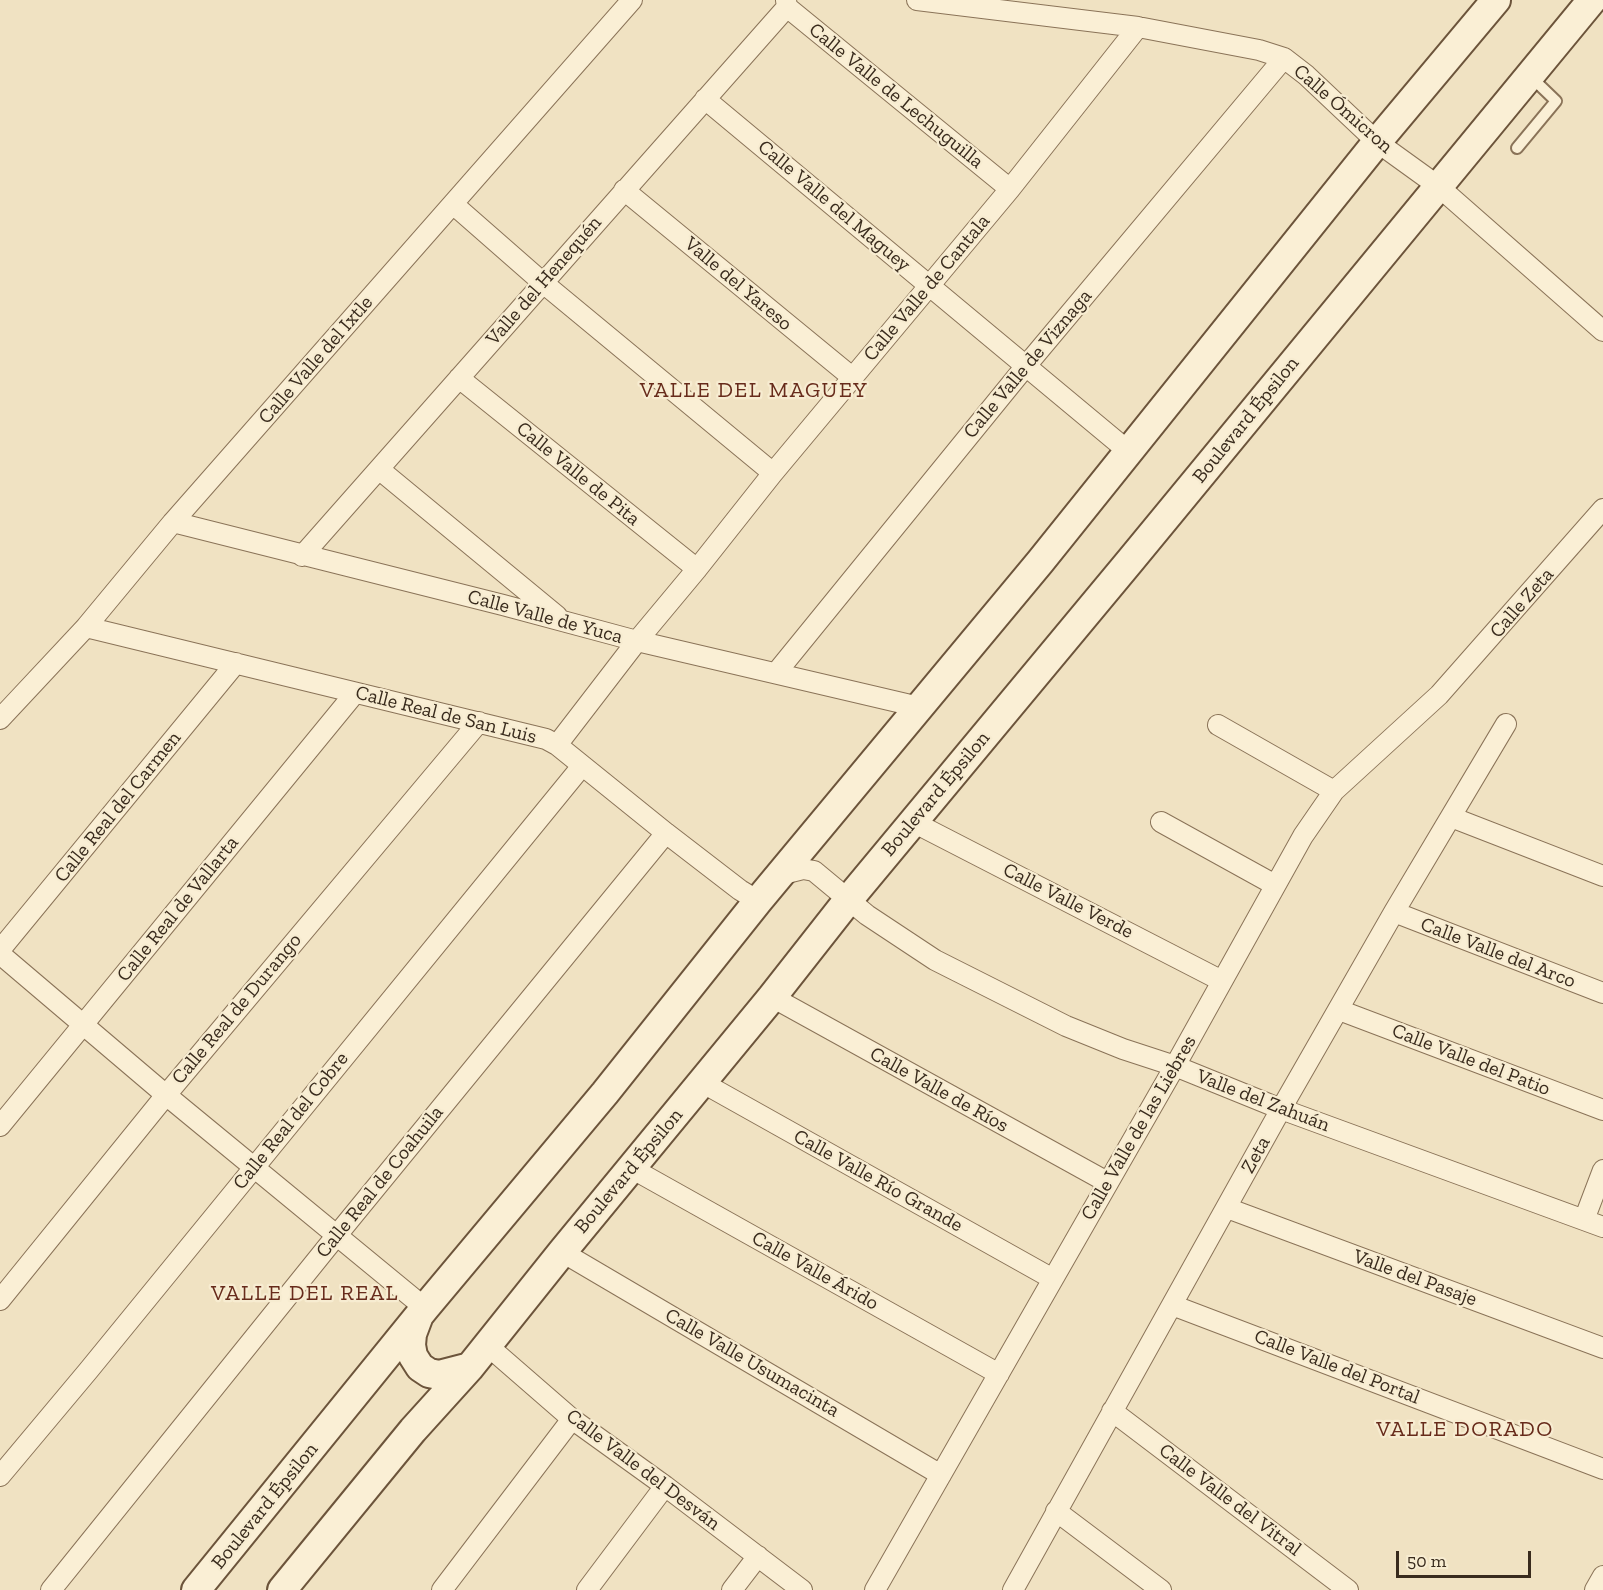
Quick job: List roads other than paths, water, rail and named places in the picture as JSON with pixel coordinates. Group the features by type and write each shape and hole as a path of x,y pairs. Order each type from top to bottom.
{"street":[{"name":"Calle Valle del Ixtle","path":"0,719 86,627 173,522 632,0"},
{"name":"Calle Ómicron","path":"917,0 1138,27 1259,50 1284,58 1306,75 1377,142 1438,186 1603,331"},
{"name":"Boulevard Épsilon","path":"196,1590 421,1313 605,1094 779,875 1040,562 1377,142 1496,0"},
{"name":"Boulevard Épsilon","path":"282,1590 413,1430 479,1357 562,1252 703,1083 849,899 1592,0"},
{"name":"Valle del Henequén","path":"302,556 380,470 787,4"},
{"name":"Calle Valle de Lechuguilla","path":"787,4 1010,189"},
{"name":"Calle Valle de Cantala","path":"557,745 637,641 773,473 931,286 1138,27"},
{"name":"Calle Valle de Viznaga","path":"776,673 1025,367 1284,58"},
{"name":"Calle Valle del Maguey","path":"705,99 1128,451"},
{"name":"Valle del Yareso","path":"624,190 853,378"},
{"path":"453,204 542,282 773,473"},
{"name":"Calle Valle de Pita","path":"459,378 697,569"},
{"path":"380,470 564,621"},
{"name":"Calle Zeta","path":"1439,695 1603,509"},
{"name":"Calle Valle de Yuca","path":"173,522 637,641 919,707"},
{"name":"Calle Real de San Luis","path":"86,627 546,739 557,745 740,890 758,901"},
{"name":"Calle Real del Carmen","path":"0,952 236,663"},
{"name":"Calle Real de Vallarta","path":"0,1126 355,693"},
{"name":"Calle Valle de las Liebres","path":"875,1590 1303,836 1334,791 1439,695"},
{"name":"Calle Real de Durango","path":"0,1300 166,1095 479,722"},
{"name":"Zeta","path":"1012,1590 1281,1109 1394,912 1506,724"},
{"path":"1218,725 1334,791"},
{"name":"Calle Real del Cobre","path":"0,1476 582,766"},
{"path":"1451,817 1603,876"},
{"name":"Calle Valle Verde","path":"913,822 1222,981"},
{"path":"1161,822 1275,885"},
{"name":"Calle Real de Coahuila","path":"51,1590 337,1235 666,833"},
{"name":"Valle del Zahuán","path":"779,875 803,869 814,871 867,915 906,941 980,983 1066,1026 1281,1109 1603,1227"},
{"name":"Calle Valle del Arco","path":"1394,912 1603,993"},
{"path":"0,952 166,1095 337,1235 421,1313 412,1334 411,1345 420,1367 429,1373 439,1375 479,1357"},
{"name":"Calle Valle de Ríos","path":"772,997 1107,1182"},
{"name":"Calle Valle del Patio","path":"1339,1010 1603,1110"},
{"name":"Calle Valle Río Grande","path":"703,1083 1053,1279"},
{"name":"Calle Valle Árido","path":"631,1168 999,1374"},
{"path":"1584,1220 1603,1170"},
{"name":"Valle del Pasaje","path":"1227,1208 1603,1348"},
{"name":"Calle Valle Usumacinta","path":"562,1252 941,1474"},
{"name":"Calle Valle del Portal","path":"1172,1305 1603,1469"},
{"name":"Calle Valle del Desván","path":"479,1357 572,1419 665,1486 802,1590"},
{"name":"Calle Valle del Vitral","path":"1112,1411 1348,1590"},
{"path":"442,1590 572,1419"},
{"path":"587,1590 665,1486"},
{"path":"1056,1511 1161,1590"},
{"path":"732,1590 758,1556"},
{"path":"1594,1590 1603,1576"}],"lane":[{"path":"1516,148 1556,101 1530,76"}],"district":[{"name":"VALLE DEL MAGUEY","path":"754,391"},
{"name":"VALLE DEL REAL","path":"305,1294"},
{"name":"VALLE DORADO","path":"1465,1430"}]}
